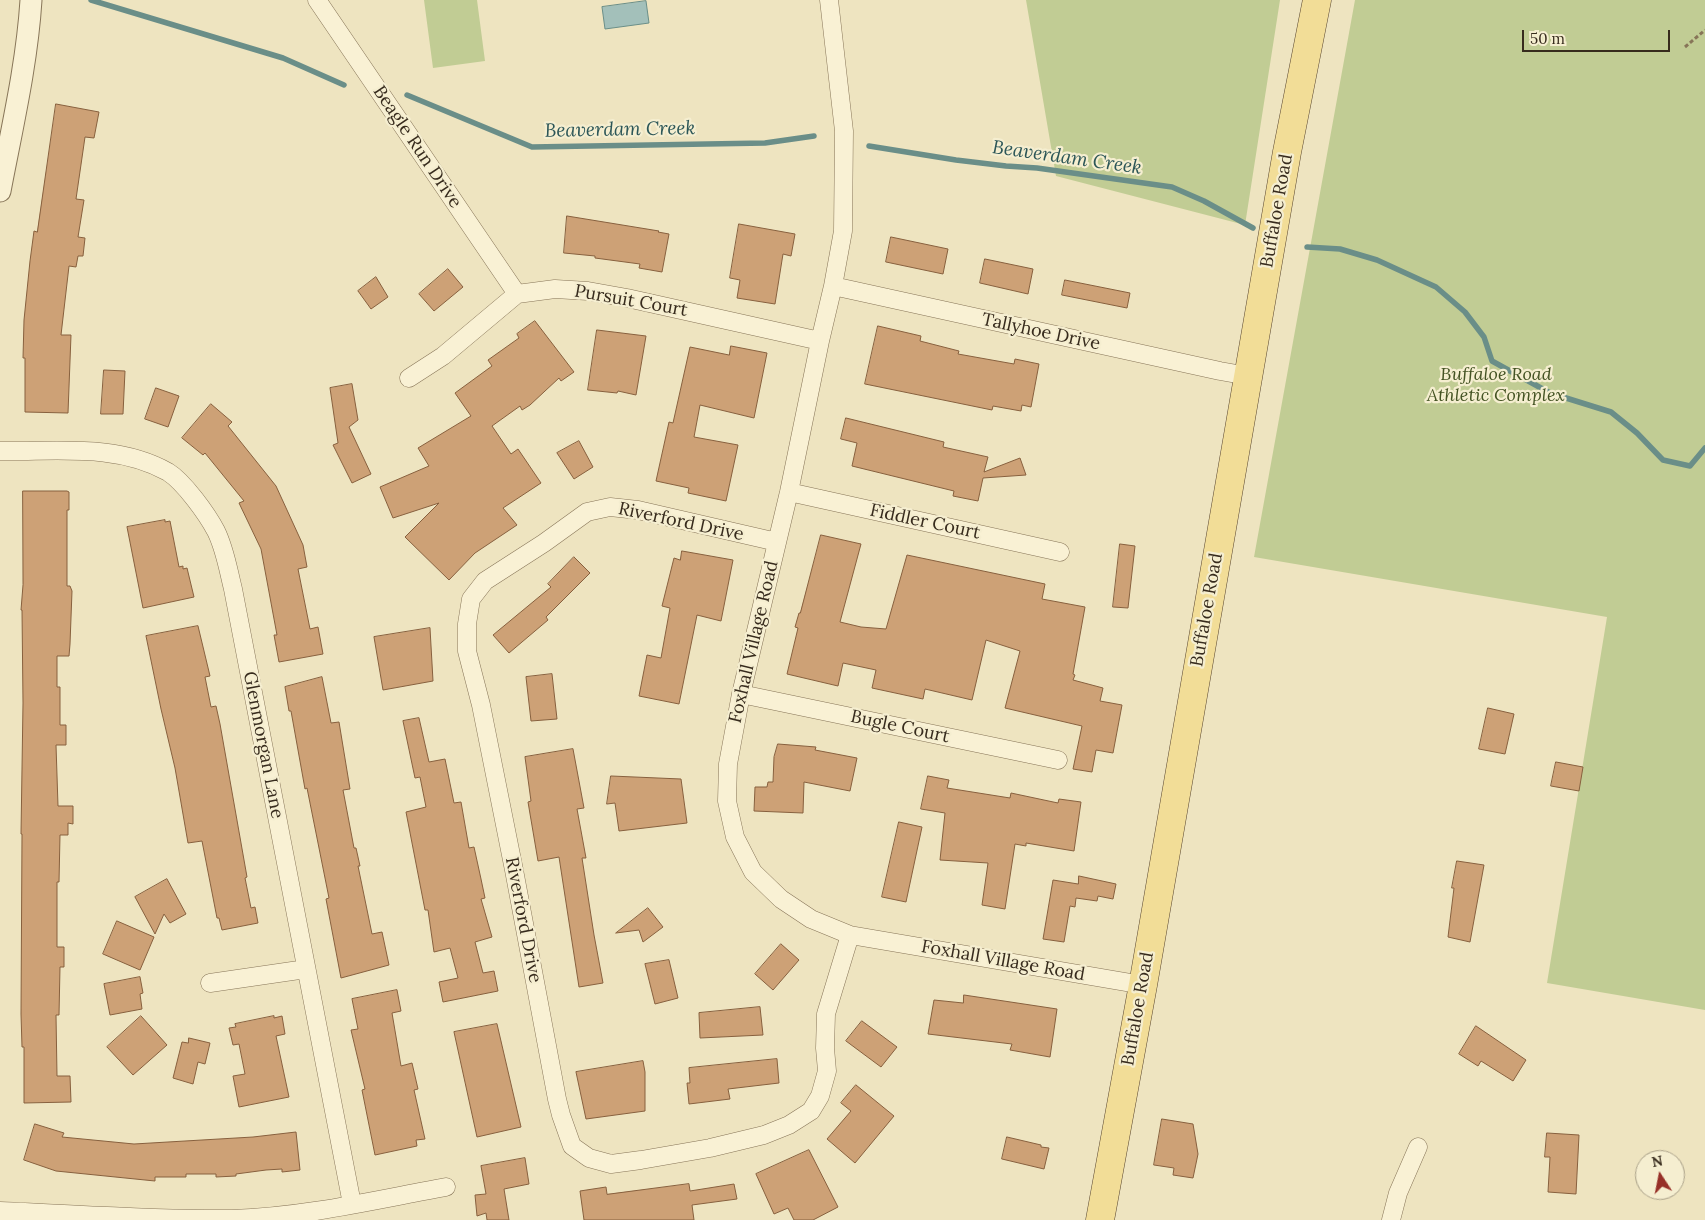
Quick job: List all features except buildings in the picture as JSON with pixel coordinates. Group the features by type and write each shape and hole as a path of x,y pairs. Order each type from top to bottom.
{"main road":[{"name":"Buffaloe Road","path":"1100,1220 1143,985 1287,152 1317,0"}],"street":[{"path":"0,191 20,83 30,20 31,0"},
{"name":"Beagle Run Drive","path":"317,0 517,294"},
{"name":"Foxhall Village Road","path":"830,0 844,131 843,231 834,286 820,341 789,492 741,694 728,764 727,800 736,837 753,872 781,899 812,919 850,935 1143,985"},
{"name":"Tallyhoe Drive","path":"834,286 1248,376"},
{"name":"Pursuit Court","path":"517,294 555,289 588,291 820,341"},
{"path":"409,378 443,356 517,294"},
{"name":"Glenmorgan Lane","path":"0,451 84,451 116,454 145,462 169,473 188,491 208,516 216,532 224,553 233,589 352,1204"},
{"name":"Fiddler Court","path":"789,492 1060,552"},
{"name":"Riverford Drive","path":"777,542 638,510 610,507 587,512 544,544 484,581 471,599 467,624 467,651 485,724 557,1100 572,1146 589,1158 611,1164 641,1160 710,1148 764,1135 789,1125 811,1112 820,1096 827,1071 825,1048 826,1014 850,935"},
{"name":"Bugle Court","path":"741,694 1058,760"},
{"path":"210,983 306,969"},
{"path":"1392,1220 1398,1193 1418,1147"},
{"path":"0,1211 140,1219 232,1220 302,1214 446,1187"}],"path":[{"path":"1685,47 1705,30"}],"green space":[{"path":"424,0 477,0 485,61 433,68"},
{"path":"1026,0 1280,0 1245,225 1056,176"},
{"name":"Buffaloe Road Athletic Complex","path":"1355,0 1705,0 1705,1010 1547,983 1607,617 1254,557"}],"water":[{"path":"646,1 649,23 605,29 602,7"}],"waterway":[{"name":"Beaverdam Creek","path":"91,0 283,58 344,85"},
{"name":"Beaverdam Creek","path":"407,95 532,147 765,143 814,136"},
{"name":"Beaverdam Creek","path":"869,146 956,160 1037,168 1172,187 1204,201 1253,228"},
{"name":"Beaverdam Creek","path":"1307,247 1340,249 1377,260 1436,287 1465,312 1484,337 1492,361 1550,393 1611,412 1637,433 1663,460 1690,466 1705,448"}]}
